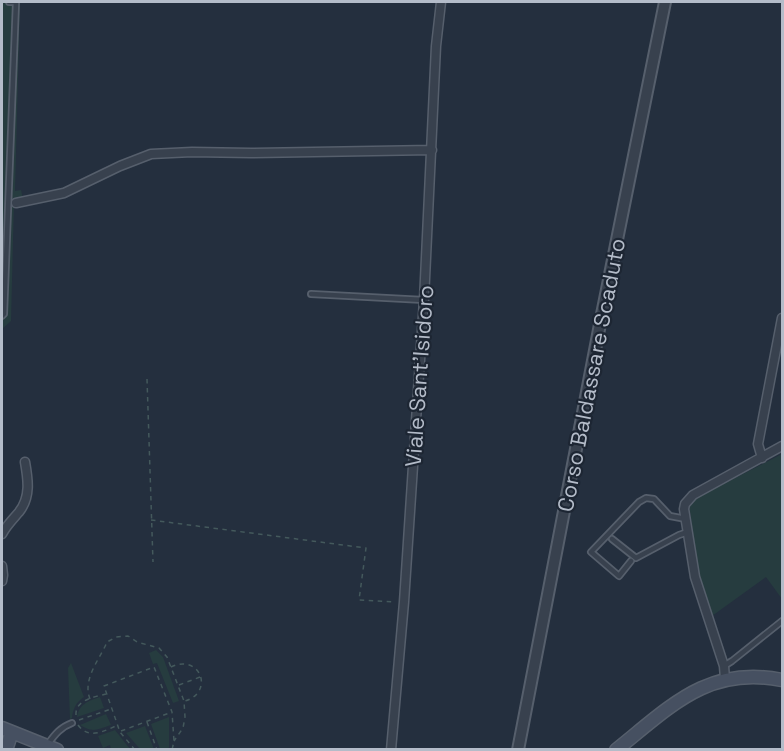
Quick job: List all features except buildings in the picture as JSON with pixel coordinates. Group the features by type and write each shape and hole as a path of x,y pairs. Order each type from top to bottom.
{"main road":[{"path":"616,750 671,706 707,684 724,679 762,677 783,680"},
{"path":"6,750 7,730 52,747"}],"street":[{"name":"Viale Sant'Isidoro","path":"391,750 404,602 424,300 436,46 441,2"},
{"name":"Corso Baldassare Scaduto","path":"518,750 665,2"},
{"path":"12,202 64,193 151,154 432,150"},
{"path":"762,458 758,444 783,318"},
{"path":"724,679 724,666 695,577 685,504 688,498 783,446"},
{"path":"2,534 27,498 26,462"},
{"path":"2,566 2,581"}],"lane":[{"path":"2,316 4,314 3,298 12,202 15,2 9,2"},
{"path":"2,202 12,202"},
{"path":"311,294 424,300"},
{"path":"630,561 619,576 591,552 639,502 646,498 654,500 670,516 686,519"},
{"path":"612,539 636,558 688,532"},
{"path":"724,666 783,621"},
{"path":"52,747 56,732 72,723"}],"path":[{"path":"147,379 153,562"},
{"path":"151,520 366,548 359,600 404,602"},
{"path":"90,699 87,692 96,661 101,656 107,642 128,636 137,642 159,648 167,657 184,701 183,728 174,741"},
{"path":"171,667 178,663 186,663 199,671 201,676 201,687 198,694 184,701"},
{"path":"135,750 120,732 104,686 154,668 172,712 174,741 172,750"},
{"path":"178,685 201,676"},
{"path":"76,715 77,707 86,700 107,694"},
{"path":"112,708 76,721 77,724 81,730 90,734 118,725"},
{"path":"120,732 172,712"},
{"path":"147,722 157,750"}],"green space":[{"path":"2,2 20,2 15,191 21,190 23,199 14,202 11,321 2,329"},
{"path":"782,454 782,599 766,577 712,616 698,572 689,504 692,500"},
{"path":"156,650 163,657 179,701 173,703 157,663 153,664 149,653"},
{"path":"71,663 84,697 77,703 70,719 68,668"},
{"path":"100,697 104,708 77,717 82,706"},
{"path":"106,714 111,725 95,730 80,725"},
{"path":"169,717 169,747 160,749 151,724"},
{"path":"145,726 154,749 140,749 126,733"},
{"path":"115,730 130,749 111,749 110,745 103,748 98,736"}]}
